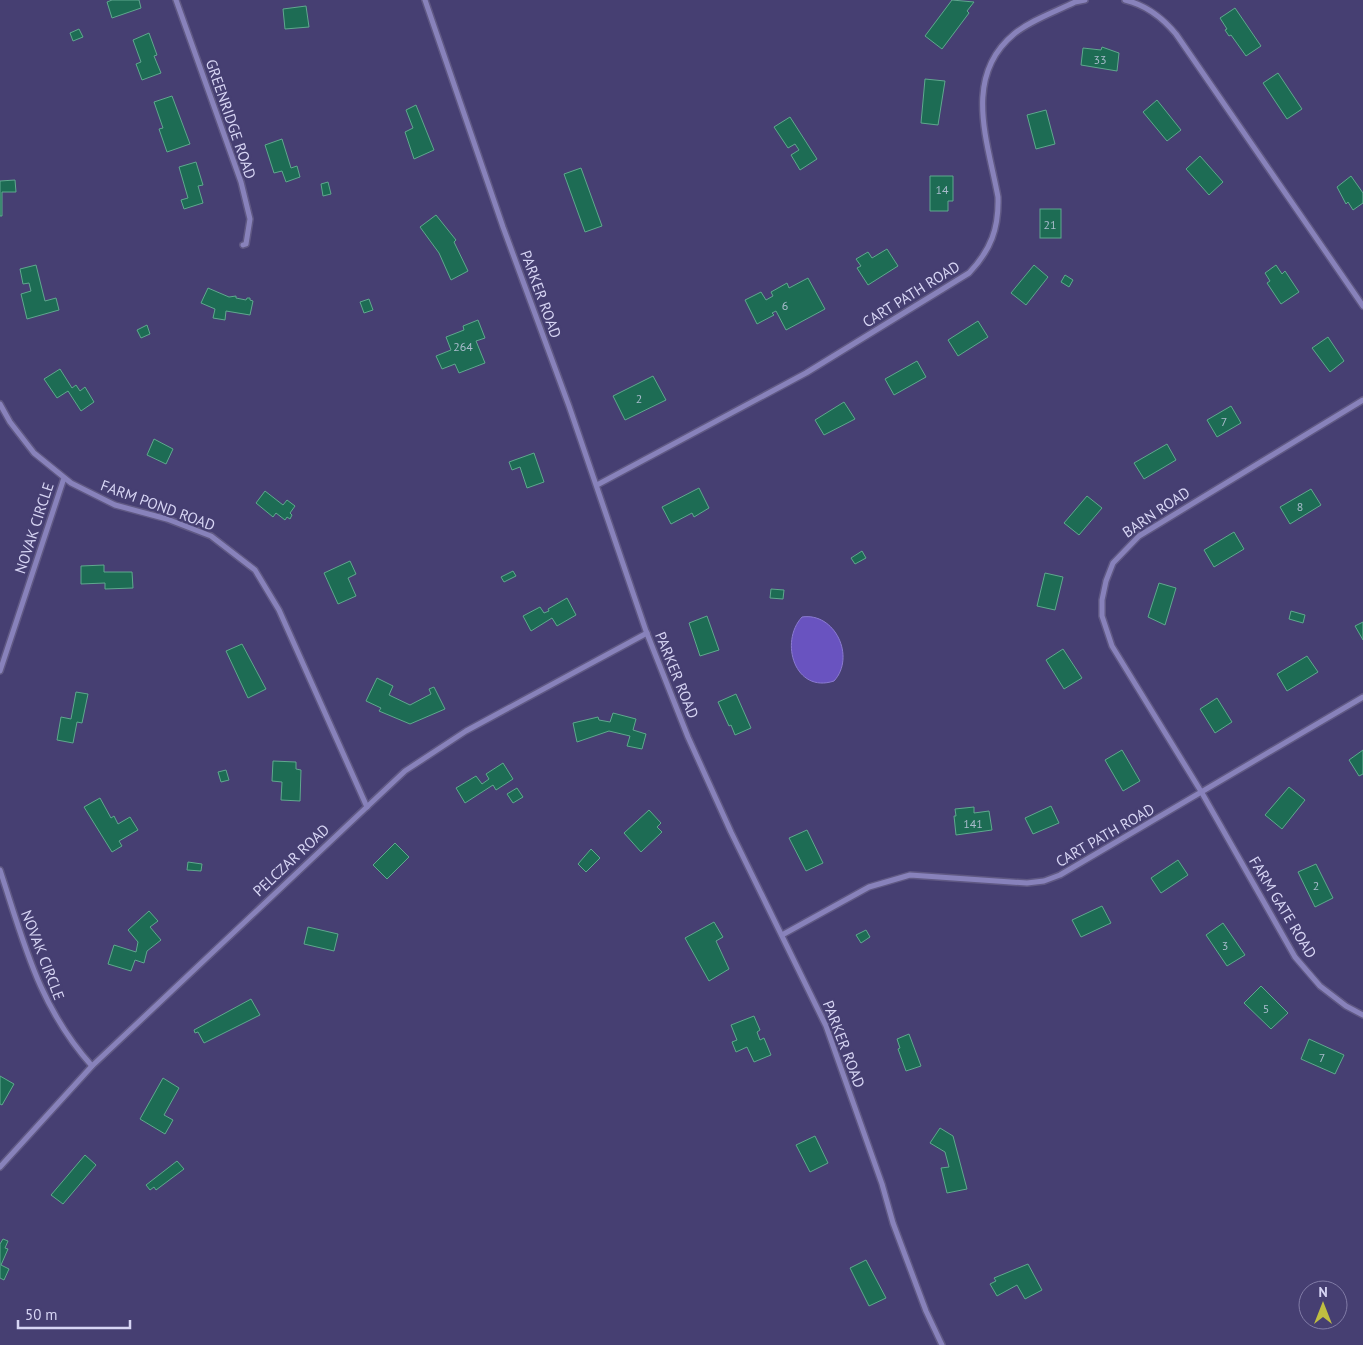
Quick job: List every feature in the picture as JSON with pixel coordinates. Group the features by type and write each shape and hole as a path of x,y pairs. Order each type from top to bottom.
{"street":[{"name":"GREENRIDGE ROAD","path":"176,0 241,182 250,219 246,244 243,245"},
{"name":"PARKER ROAD","path":"425,0 503,227 597,485 647,633 688,737 731,832 818,1007 840,1061 893,1223 926,1311 942,1345"},
{"name":"CART PATH ROAD","path":"597,485 806,373 969,273 988,250 997,224 998,210 981,110 984,83 988,69 1002,46 1014,34 1075,2 1085,0"},
{"path":"1124,0 1143,6 1155,13 1176,34 1363,306"},
{"name":"BARN ROAD","path":"1202,793 1112,646 1102,616 1102,600 1106,581 1113,563 1125,548 1150,528 1363,400"},
{"name":"FARM POND ROAD","path":"0,404 10,422 34,453 64,478 89,494 115,505 167,519 211,536 255,570 279,610 367,807"},
{"name":"NOVAK CIRCLE","path":"0,671 64,478"},
{"name":"PELCZAR ROAD","path":"0,1167 92,1066 405,771 440,746 647,633"},
{"name":"CART PATH ROAD","path":"782,935 869,888 910,875 1027,883 1044,881 1076,868 1363,697"},
{"name":"FARM GATE ROAD","path":"1202,793 1295,956 1320,986 1346,1006 1363,1015"},
{"name":"NOVAK CIRCLE","path":"0,870 18,931 42,992 74,1046 92,1066"}],"shaded area":[{"path":"802,617 814,617 824,622 839,638 843,660 840,671 834,681 820,683 809,680 801,673 795,663 792,652 792,639 795,627"}],"building":[{"path":"112,0 139,0 141,8 112,18 107,2"},
{"path":"952,0 974,2 967,11 969,13 942,49 925,36"},
{"path":"306,6 309,27 285,29 283,9"},
{"path":"1235,8 1261,46 1246,56 1231,35 1229,36 1220,18"},
{"path":"79,29 83,37 73,41 70,33"},
{"path":"149,33 157,55 154,56 161,73 142,80 136,64 141,62 133,40"},
{"path":"1102,47 1119,53 1117,71 1081,65 1083,48 1101,50"},
{"path":"1278,73 1302,109 1287,119 1263,83"},
{"path":"925,79 945,81 938,125 921,123"},
{"path":"172,96 190,144 167,152 159,129 163,128 154,102"},
{"path":"1157,100 1181,130 1167,141 1143,112"},
{"path":"416,105 434,150 414,159 405,132 413,128 406,110"},
{"path":"1046,110 1055,144 1036,149 1027,115"},
{"path":"790,117 817,159 800,170 791,155 799,150 795,144 788,148 774,127"},
{"path":"282,139 291,168 297,166 300,177 286,182 282,171 274,173 265,145"},
{"path":"1200,156 1223,182 1209,195 1186,169"},
{"path":"196,162 203,185 198,186 203,203 184,209 181,200 188,198 179,167"},
{"path":"581,168 602,226 585,232 564,174"},
{"path":"930,176 953,176 953,201 948,201 948,211 930,211"},
{"path":"1351,176 1363,193 1363,203 1353,210 1348,202 1346,204 1337,187"},
{"path":"15,180 16,192 2,192 2,216 0,216 0,181"},
{"path":"328,182 331,194 323,196 321,184"},
{"path":"1040,209 1061,209 1061,238 1040,238"},
{"path":"436,215 456,240 454,242 468,271 451,280 439,253 420,227"},
{"path":"887,249 898,266 868,285 857,268 861,266 856,259 868,252 872,258"},
{"path":"36,265 45,301 56,298 59,310 27,319 21,294 31,291 29,283 23,284 20,269"},
{"path":"1034,265 1048,277 1026,305 1011,293"},
{"path":"1276,265 1282,274 1285,271 1299,292 1281,304 1267,283 1270,281 1265,273"},
{"path":"1065,275 1073,280 1069,287 1061,282"},
{"path":"808,278 825,309 786,330 776,311 772,313 774,315 757,324 745,300 761,292 766,300 773,296 771,292 787,283 789,288"},
{"path":"208,288 229,297 236,296 236,298 246,300 250,298 253,301 250,315 226,311 225,320 213,318 215,309 201,303"},
{"path":"369,299 373,310 364,313 360,302"},
{"path":"478,320 485,338 476,341 485,363 459,373 455,364 442,369 436,356 451,350 446,337 464,330 463,326"},
{"path":"978,321 988,337 958,356 948,340"},
{"path":"147,325 150,334 141,338 137,330"},
{"path":"1328,337 1344,361 1330,372 1312,348"},
{"path":"917,361 926,377 894,395 885,379"},
{"path":"60,369 72,388 76,385 80,391 85,387 94,402 81,411 68,391 57,398 44,379"},
{"path":"653,376 666,400 625,420 613,396"},
{"path":"844,402 855,419 824,435 815,420"},
{"path":"1231,406 1241,423 1217,437 1207,420"},
{"path":"154,439 173,449 166,464 147,455"},
{"path":"1167,444 1176,460 1144,479 1134,463"},
{"path":"534,453 544,482 527,488 520,467 512,470 509,462"},
{"path":"699,488 709,508 694,517 692,513 671,524 662,507"},
{"path":"1311,489 1321,505 1290,524 1280,507"},
{"path":"265,491 283,505 287,500 295,506 290,513 292,515 290,519 287,517 285,520 276,513 273,517 256,503"},
{"path":"1087,496 1102,508 1079,535 1064,523"},
{"path":"1234,532 1244,549 1214,567 1204,550"},
{"path":"862,551 866,558 855,564 851,558"},
{"path":"350,561 356,574 348,578 356,596 338,604 324,573"},
{"path":"104,565 104,572 132,572 133,588 105,589 105,583 81,584 81,566"},
{"path":"513,571 516,576 504,582 501,577"},
{"path":"1045,573 1063,577 1055,610 1037,606"},
{"path":"1159,583 1176,588 1165,625 1148,617"},
{"path":"771,589 784,590 783,599 770,598"},
{"path":"567,598 576,615 557,626 552,618 531,631 523,616 540,607 544,613 549,611 548,609"},
{"path":"1291,611 1305,615 1303,623 1289,619"},
{"path":"707,616 719,650 700,656 689,623"},
{"path":"1363,622 1363,640 1355,626"},
{"path":"242,644 266,689 248,698 226,651"},
{"path":"1063,649 1082,678 1064,689 1046,660"},
{"path":"1307,656 1318,672 1287,691 1277,674"},
{"path":"377,678 393,686 389,695 410,705 431,694 429,689 434,687 445,709 410,724 379,711 381,708 366,701"},
{"path":"76,692 88,694 82,723 77,722 73,743 57,740 61,717 71,719"},
{"path":"736,694 751,728 735,735 718,702"},
{"path":"1217,698 1232,722 1215,733 1200,709"},
{"path":"613,713 636,719 633,730 646,734 642,749 627,746 630,736 609,731 577,742 573,723 598,717 599,720 610,722"},
{"path":"1122,750 1140,781 1123,791 1105,760"},
{"path":"1363,750 1363,774 1359,776 1349,760"},
{"path":"273,761 296,762 296,769 301,770 300,801 281,800 282,782 272,781"},
{"path":"503,763 513,779 496,790 493,785 465,803 456,788 476,776 482,784 489,779 486,774"},
{"path":"226,770 229,780 221,782 218,772"},
{"path":"1289,787 1305,800 1282,829 1265,815"},
{"path":"517,788 523,797 513,803 507,794"},
{"path":"100,798 111,818 114,816 118,824 130,817 138,830 119,841 122,846 112,852 84,807"},
{"path":"1051,806 1059,823 1033,834 1025,818"},
{"path":"974,807 974,813 989,811 992,830 956,835 955,809"},
{"path":"649,810 661,823 657,827 662,832 641,852 624,833"},
{"path":"807,830 823,863 806,871 789,838"},
{"path":"395,843 409,857 387,879 373,865"},
{"path":"591,849 600,858 586,872 578,864"},
{"path":"1178,860 1188,875 1161,893 1151,878"},
{"path":"188,862 202,864 201,871 187,870"},
{"path":"1316,864 1333,898 1315,907 1298,872"},
{"path":"1102,906 1111,923 1081,937 1072,920"},
{"path":"149,911 158,921 150,927 161,940 147,951 144,963 135,960 131,971 108,964 114,945 136,952 138,942 128,930"},
{"path":"714,922 723,937 716,941 729,969 709,981 685,938"},
{"path":"1223,923 1245,955 1227,966 1206,935"},
{"path":"308,927 338,934 334,951 304,944"},
{"path":"866,930 870,937 861,943 856,935"},
{"path":"1261,986 1288,1013 1271,1029 1244,1003"},
{"path":"251,999 260,1015 204,1043 198,1032 195,1033 194,1030"},
{"path":"754,1016 760,1030 757,1032 760,1040 764,1038 771,1055 754,1062 747,1047 736,1052 732,1042 737,1040 731,1025"},
{"path":"909,1034 921,1066 906,1071 898,1049 900,1048 897,1039"},
{"path":"1309,1039 1344,1055 1335,1074 1301,1059"},
{"path":"0,1076 14,1084 2,1105 0,1104"},
{"path":"163,1078 179,1088 164,1115 173,1120 165,1134 140,1119"},
{"path":"940,1128 953,1136 967,1189 947,1193 941,1168 949,1167 945,1152 930,1143"},
{"path":"815,1136 828,1163 810,1172 796,1145"},
{"path":"85,1155 96,1165 63,1204 51,1195"},
{"path":"177,1161 184,1169 156,1190 154,1187 150,1190 146,1185"},
{"path":"3,1239 8,1241 5,1248 8,1249 1,1265 9,1269 4,1280 0,1278 0,1244"},
{"path":"866,1260 886,1298 869,1306 850,1268"},
{"path":"1028,1264 1042,1290 1025,1299 1017,1285 997,1296 990,1284 996,1281 994,1278"}]}
